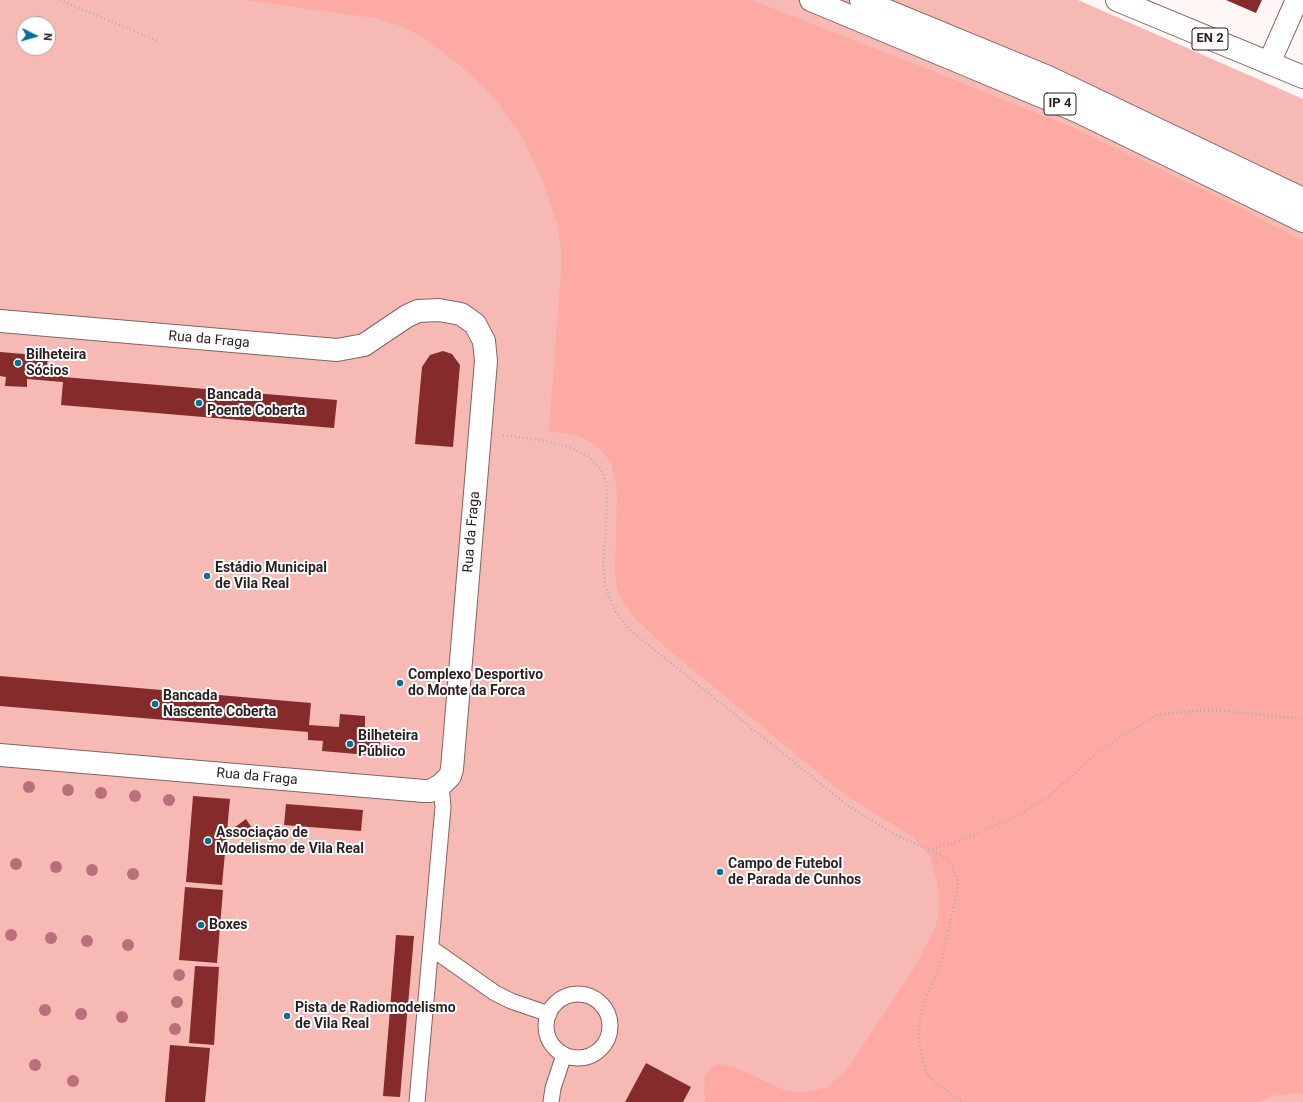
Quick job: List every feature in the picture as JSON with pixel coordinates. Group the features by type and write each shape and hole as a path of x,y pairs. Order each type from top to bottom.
{"main road":[{"name":"IP 4","path":"811,0 1077,111 1303,220"},
{"name":"IP 4","path":"861,0 1048,77 1303,199"},
{"name":"EN 2","path":"1117,0 1303,77"},
{"path":"1269,64 1297,0"},
{"name":"Rua da Fraga","path":"0,321 337,350 364,345 407,316 418,311 427,309 452,311 468,318 477,328 484,341 486,373 452,769 450,776 442,785 430,791 424,791 0,755"}],"lane":[{"path":"417,1102 443,807 442,785"},
{"path":"431,948 495,993 511,1001 549,1014"},
{"path":"579,994 590,996 599,1001 606,1010 610,1019 608,1040 598,1052 584,1058 574,1058 564,1055 555,1049 549,1040 546,1030 549,1014 558,1000 568,995 579,994"},
{"path":"551,1102 553,1088 564,1055"}],"path":[{"path":"60,0 158,41"},
{"path":"481,431 547,442 572,448 589,457 600,468 607,485 606,529 603,563 605,585 615,610 630,630 847,805 896,835 943,856 952,865 958,879 958,892 941,962 924,1002 920,1020 920,1041 922,1058 926,1071 935,1083 963,1102"},
{"path":"927,850 960,841 1021,814 1049,796 1103,748 1157,715 1214,710 1303,719"}],"shaded area":[{"path":"0,0 1078,0 1303,99 1303,1102 0,1102"},
{"path":"246,0 751,0 1076,129 1230,203 1303,241 1303,1093 1277,1095 1256,1102 706,1102 704,1093 705,1076 711,1067 720,1064 734,1067 784,1090 798,1093 827,1087 846,1071 915,967 936,926 939,909 938,888 931,857 913,837 844,794 664,646 631,614 623,602 617,588 615,573 617,496 611,463 602,451 591,442 578,436 549,431 561,271 561,249 558,227 545,187 524,140 498,103 476,79 449,57 424,38 404,27 374,18"}],"building":[{"path":"1226,0 1262,0 1256,13"},
{"path":"443,351 452,354 460,365 453,447 415,444 422,367 430,355"},
{"name":"Bancada Poente Coberta","path":"0,352 48,356 47,367 63,369 63,377 337,400 334,428 61,405 63,382 27,379 27,387 5,386 6,377 0,376"},
{"name":"Bancada Nascente Coberta","path":"0,676 311,703 309,725 339,727 340,714 365,716 365,730 381,731 379,756 322,751 323,741 308,740 308,732 0,706"},
{"path":"193,796 230,799 222,885 186,882"},
{"path":"286,804 363,810 361,831 284,825"},
{"path":"246,819 252,828 236,838 231,830"},
{"name":"Boxes","path":"185,887 223,890 217,963 179,960"},
{"path":"396,935 414,936 400,1097 383,1096"},
{"path":"195,966 219,967 214,1045 189,1043"},
{"path":"170,1045 210,1048 205,1102 165,1102"},
{"path":"646,1063 691,1087 683,1102 625,1102"}],"place":[{"name":"Bilheteira Sócios","path":"18,363"},
{"name":"Bancada Poente Coberta","path":"199,403"},
{"name":"Estádio Municipal de Vila Real","path":"207,576"},
{"name":"Complexo Desportivo do Monte da Forca","path":"400,683"},
{"name":"Bancada Nascente Coberta","path":"155,704"},
{"name":"Bilheteira Público","path":"350,744"},
{"name":"Associação de Modelismo de Vila Real","path":"208,841"},
{"name":"Campo de Futebol de Parada de Cunhos","path":"720,872"},
{"name":"Boxes","path":"201,925"},
{"name":"Pista de Radiomodelismo de Vila Real","path":"287,1016"}]}
